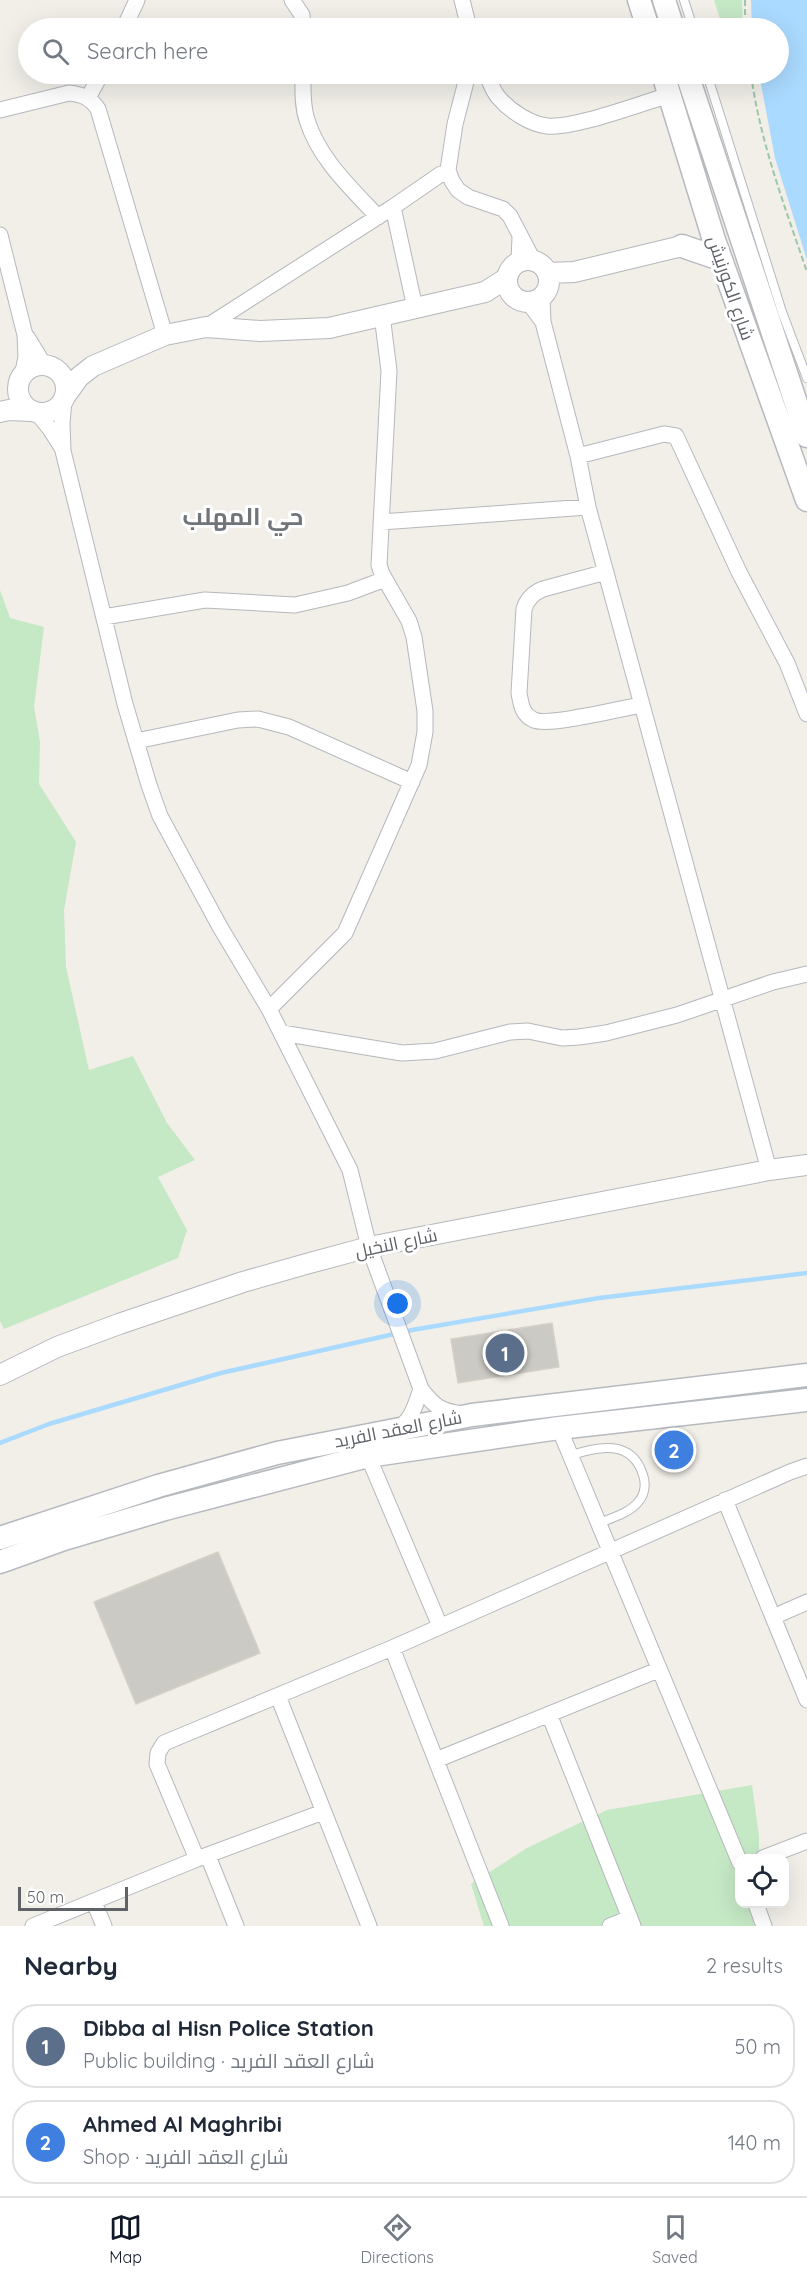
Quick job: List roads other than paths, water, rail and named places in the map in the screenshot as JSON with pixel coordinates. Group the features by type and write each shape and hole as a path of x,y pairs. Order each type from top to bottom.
{"main road":[{"path":"639,0 645,18"},
{"path":"664,0 670,18"},
{"name":"شارع الكورنيش","path":"666,84 720,259 807,500"},
{"path":"683,84 698,110"},
{"name":"شارع الكورنيش","path":"690,84 807,436"},
{"path":"682,246 697,234 708,219"},
{"path":"682,246 720,259"},
{"path":"773,338 803,368"},
{"name":"شارع العقد الفريد","path":"0,1538 158,1486 277,1453 472,1415 807,1376"},
{"name":"شارع العقد الفريد","path":"0,1562 64,1539 165,1509 368,1456 559,1428 807,1400"}],"street":[{"path":"129,18 138,0"},
{"path":"292,0 302,18"},
{"path":"462,0 466,18"},
{"path":"88,98 96,84"},
{"path":"303,84 306,119 326,159 378,217"},
{"path":"466,84 453,136 448,170 458,190 468,197 503,209 516,224 526,261"},
{"path":"491,84 498,98 519,115 547,126 583,120 666,84"},
{"path":"0,110 69,93 88,98 98,110 165,335"},
{"path":"206,327 441,174"},
{"path":"393,207 415,308"},
{"path":"0,235 25,335 26,357 20,379 19,397 56,437 63,451"},
{"path":"0,412 9,410 43,414 56,410 79,377 93,366 165,335 206,327 260,331 329,328 485,292 537,291 574,272 682,246"},
{"path":"537,291 507,286 507,278 513,266 526,261 544,267 537,291 578,456 588,507 769,1170"},
{"path":"485,292 507,278"},
{"path":"269,1009 345,933 412,783 425,732 425,711 414,637 409,621 379,565 389,371 382,315"},
{"path":"25,335 41,360 63,377 67,389 62,430 63,451 136,741 160,816 220,927 282,1033 350,1170 369,1247 421,1389 433,1405 453,1413 472,1415"},
{"path":"0,401 35,366 93,366"},
{"path":"578,456 664,434 676,436 739,572 787,663 807,714"},
{"path":"381,522 588,507"},
{"path":"606,572 536,591 526,601 519,693 521,704 524,713 532,719 551,722 642,705"},
{"path":"104,617 205,600 295,605 348,593 385,579"},
{"path":"136,741 238,720 265,720 320,740 412,783"},
{"path":"282,1033 378,1050 420,1053 510,1032 528,1032 562,1038 606,1033 722,1000 773,982 807,975"},
{"name":"شارع النخيل","path":"0,1375 57,1347 139,1317 243,1282 369,1247 769,1170 807,1165"},
{"path":"388,1431 402,1426 410,1417 421,1389"},
{"path":"559,1428 736,1854"},
{"path":"368,1456 440,1626"},
{"path":"236,1926 158,1764 160,1747 168,1741 392,1648 807,1466"},
{"path":"725,1500 807,1700"},
{"path":"773,1617 807,1602"},
{"path":"392,1648 501,1926"},
{"path":"436,1760 658,1670"},
{"path":"278,1696 369,1926"},
{"path":"549,1714 632,1922 610,1926"},
{"path":"33,1926 323,1812"},
{"path":"773,1854 807,1841"},
{"path":"94,1902 104,1926"},
{"path":"758,1908 765,1926"}],"lane":[{"path":"684,0 690,18"},
{"path":"710,84 782,312 803,368"},
{"path":"569,1456 582,1452 616,1449 625,1450 637,1459 645,1490 640,1501 622,1514 598,1523"}],"water":[{"path":"751,0 807,0 807,260 775,158 761,84 789,84 789,18 752,18"}],"waterway":[{"path":"0,1443 49,1424 221,1373 412,1330 599,1298 807,1273"}],"place":[{"name":"Dibba al Hisn Police Station","path":"505,1353"},
{"name":"Ahmed Al Maghribi","path":"674,1450"}],"district":[{"name":"حي المهلب","path":"243,516"}]}
